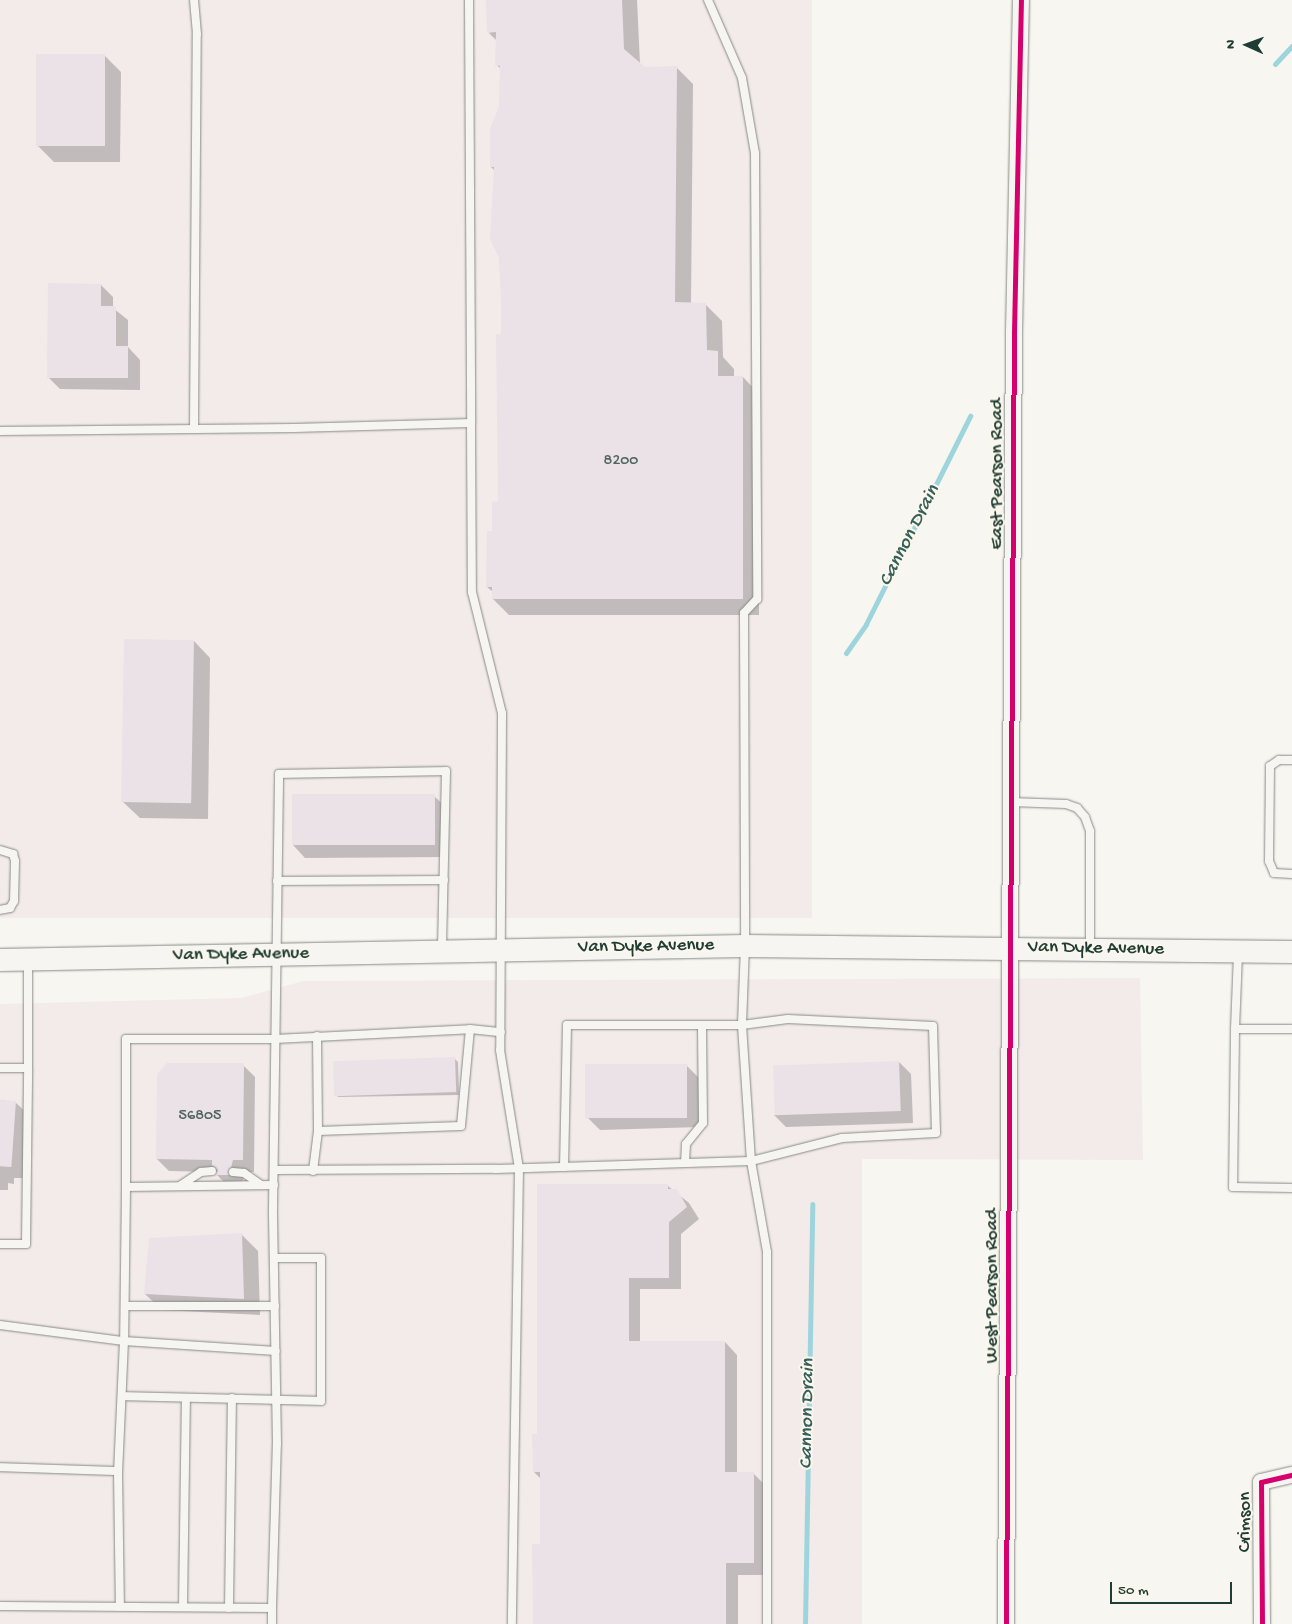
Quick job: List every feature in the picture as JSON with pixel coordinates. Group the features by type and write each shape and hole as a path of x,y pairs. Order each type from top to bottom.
{"main road":[{"name":"Van Dyke Avenue","path":"0,960 442,950 745,946 1292,952"}],"street":[{"name":"East Pearson Road","path":"1010,948 1021,0"},
{"name":"West Pearson Road","path":"1006,1624 1010,948"},
{"name":"Crimson","path":"1262,1624 1261,1482 1292,1475"}],"lane":[{"path":"194,0 197,34 194,429"},
{"path":"469,0 472,592 502,712 503,949 500,1050 520,1168 512,1624"},
{"path":"708,0 742,78 755,153 756,599 744,613 745,946 742,1025 751,1161 767,1252 767,1624"},
{"path":"0,431 471,423"},
{"path":"1292,760 1279,760 1270,766 1269,861 1270,870 1274,873 1292,874"},
{"path":"272,1624 276,1399 274,1185 279,774 446,771 442,950"},
{"path":"1011,802 1066,804 1077,808 1085,817 1090,831 1090,950"},
{"path":"0,850 13,854 15,860 14,902 10,908 0,910"},
{"path":"277,881 444,880"},
{"path":"1238,951 1232,1187 1292,1188"},
{"path":"0,1244 26,1244 28,960"},
{"path":"275,1170 313,1172 564,1167 751,1161 842,1138 936,1133 933,1026 788,1019 742,1025 567,1025 564,1167"},
{"path":"685,1163 686,1144 703,1123 702,1025"},
{"path":"120,1607 118,1471 124,1341 126,1040 275,1039 470,1029 501,1032"},
{"path":"318,1131 461,1126 470,1029"},
{"path":"1235,1029 1292,1029"},
{"path":"313,1172 318,1131 317,1036"},
{"path":"0,1068 28,1068"},
{"path":"179,1186 201,1172 212,1171"},
{"path":"233,1172 244,1173 261,1185"},
{"path":"126,1187 274,1185"},
{"path":"122,1396 321,1401 321,1258 275,1258"},
{"path":"124,1306 275,1306"},
{"path":"0,1325 124,1341 276,1351"},
{"path":"183,1607 186,1398"},
{"path":"229,1608 232,1398"},
{"path":"0,1467 118,1471"},
{"path":"0,1606 272,1608"}],"shaded area":[{"path":"0,0 812,0 812,918 0,918"},
{"path":"1140,978 1143,1160 862,1159 862,1624 0,1624 0,1004 241,998 304,981"}],"building":[{"path":"486,0 622,0 624,49 645,67 677,66 675,302 706,303 707,350 718,351 718,376 743,376 743,599 492,599 492,587 486,587 487,531 492,531 492,502 498,501 496,334 501,334 501,301 499,258 490,239 494,167 490,167 490,128 499,107 500,66 495,65 496,32 487,33"},
{"path":"36,54 105,54 105,146 36,146"},
{"path":"48,283 101,284 101,306 116,306 116,346 128,346 128,378 47,378"},
{"path":"124,639 194,640 191,803 121,802"},
{"path":"292,794 435,794 435,845 292,845"},
{"path":"455,1057 456,1092 334,1096 333,1061"},
{"path":"899,1061 901,1111 775,1115 773,1065"},
{"path":"167,1063 244,1063 243,1160 233,1160 229,1175 216,1175 218,1170 212,1165 212,1160 156,1159 157,1074"},
{"path":"585,1064 687,1064 687,1118 585,1118"},
{"path":"0,1100 16,1101 11,1167 0,1166"},
{"path":"537,1184 668,1184 668,1189 677,1189 687,1207 669,1222 669,1278 629,1278 629,1341 725,1341 725,1472 754,1472 754,1563 726,1563 726,1624 533,1624 532,1544 540,1544 540,1472 533,1472 532,1434 537,1434"},
{"path":"242,1233 244,1299 144,1294 149,1238"}],"waterway":[{"name":"Cannon Drain","path":"1275,64 1292,46"},
{"name":"Cannon Drain","path":"846,653 866,624 970,416"},
{"name":"Cannon Drain","path":"805,1624 812,1204"}],"cycle path":[{"path":"1006,1624 1014,332 1021,0"},
{"path":"1262,1624 1261,1482 1292,1475"}]}
